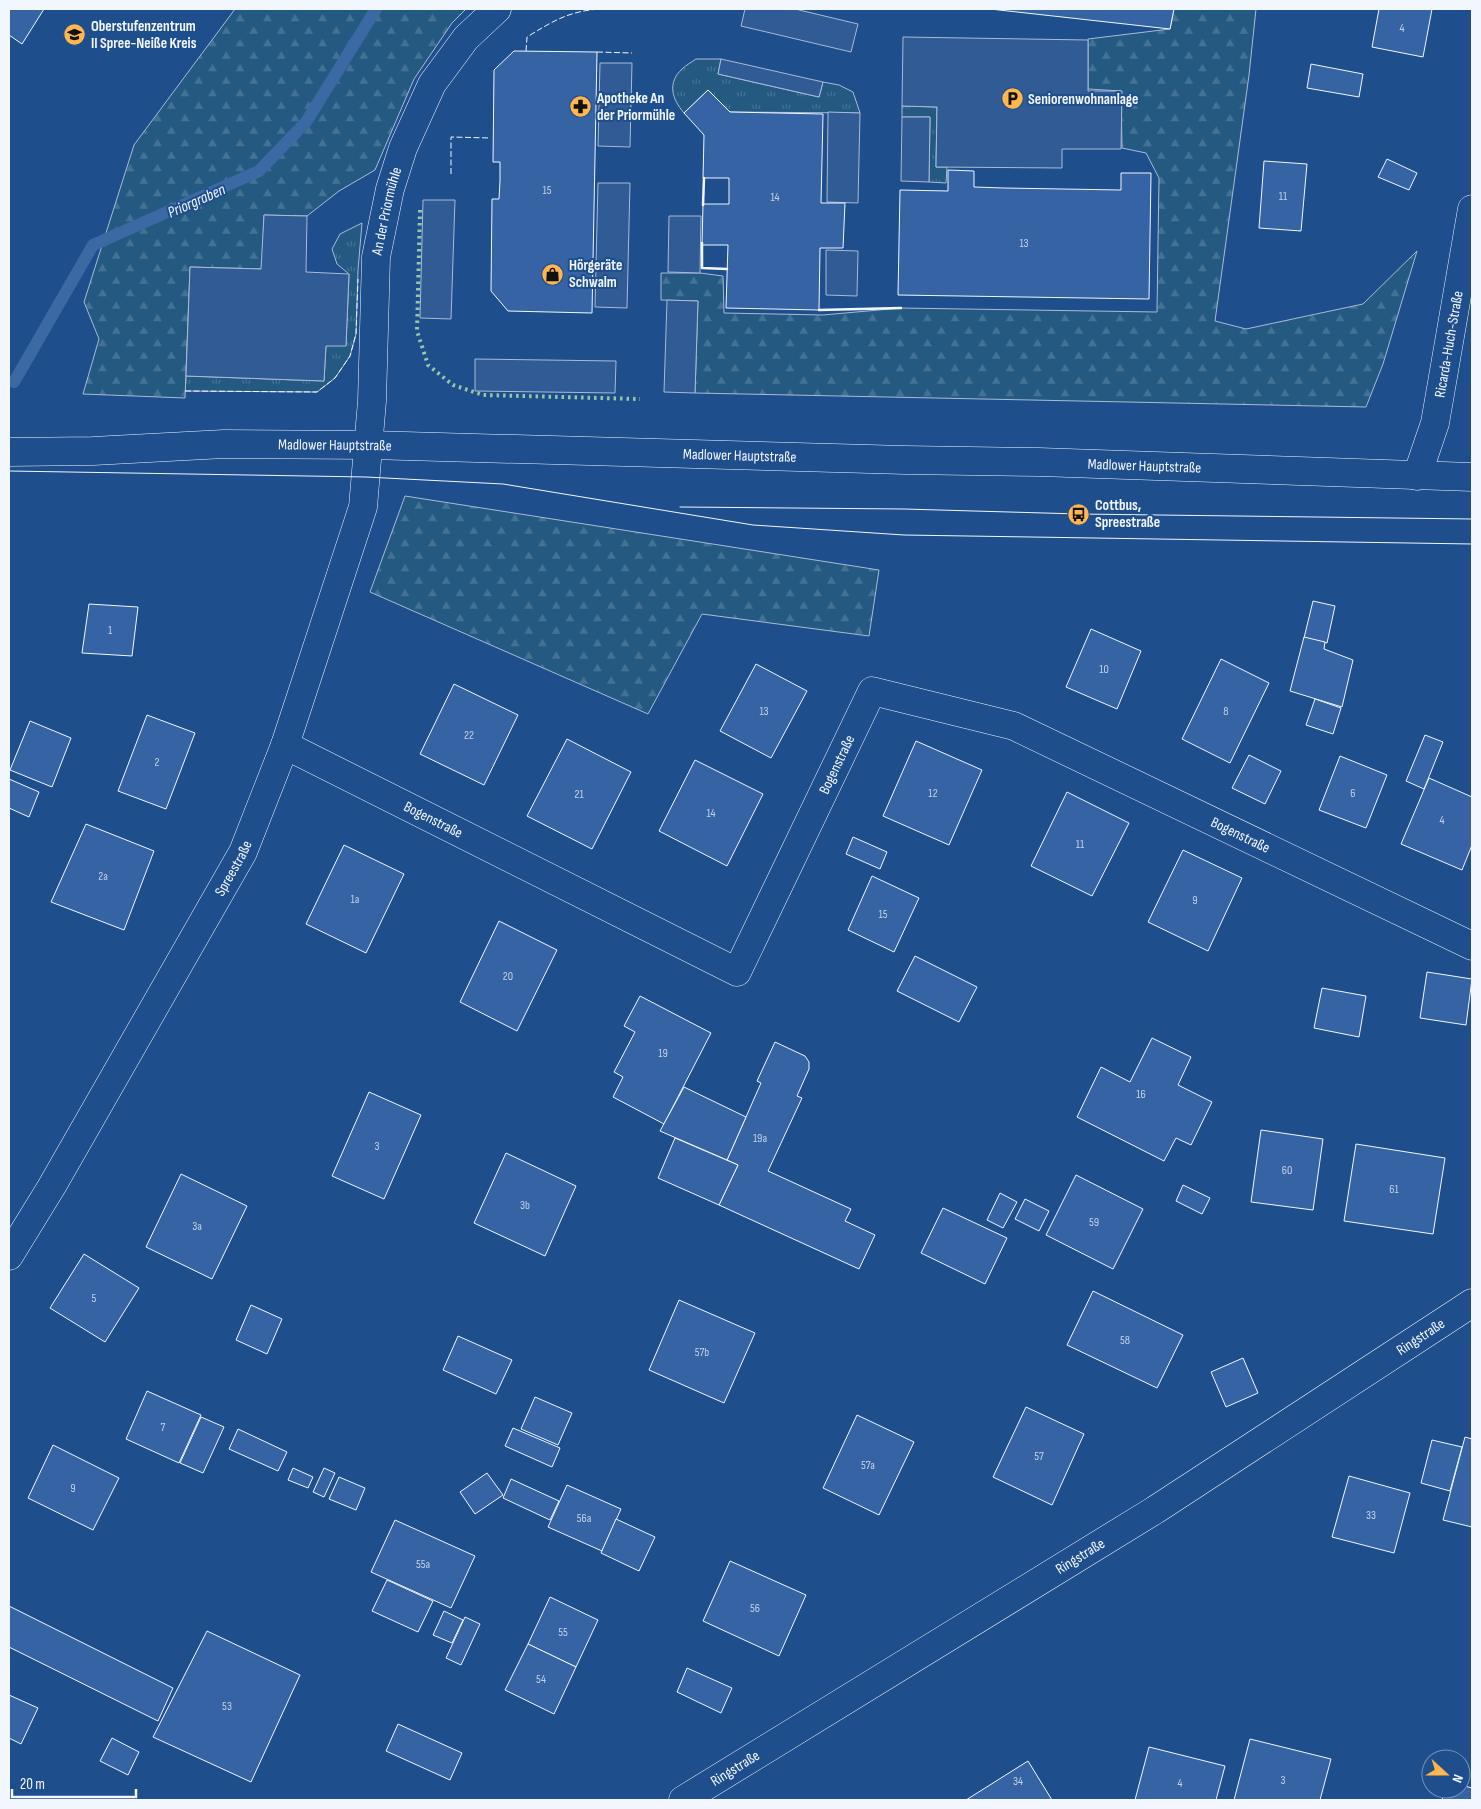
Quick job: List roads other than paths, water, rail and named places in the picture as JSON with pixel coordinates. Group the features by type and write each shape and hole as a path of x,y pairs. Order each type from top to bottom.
{"street":[{"name":"An der Priormühle","path":"370,445 376,257 390,188 403,148 432,84 466,38 497,9"},
{"name":"Ricarda-Huch-Straße","path":"1417,476 1435,423 1472,209"},
{"name":"Madlower Hauptstraße","path":"9,452 93,451 224,444 370,445 1039,462 1472,477"},
{"name":"Spreestraße","path":"9,1256 52,1186 243,852 285,745 363,507 370,445"},
{"name":"Bogenstraße","path":"285,745 737,972 872,691 1014,726 1472,946"},
{"name":"Ringstraße","path":"683,1800 1155,1510 1472,1303"}],"waterway":[{"name":"Priorgraben","path":"14,382 93,245 259,171 306,122 376,9"}],"tram line":[{"path":"9,471 366,477 503,484 753,525 904,535 1472,544"},
{"path":"680,507 1472,519"}],"place":[{"name":"Oberstufenzentrum II Spree-Neiße Kreis","path":"75,35"},
{"name":"Seniorenwohnanlage","path":"1012,99"},
{"name":"Apotheke An der Priormühle","path":"581,107"},
{"name":"Hörgeräte Schwalm","path":"553,274"},
{"name":"Cottbus, Spreestraße","path":"1079,514"}]}
